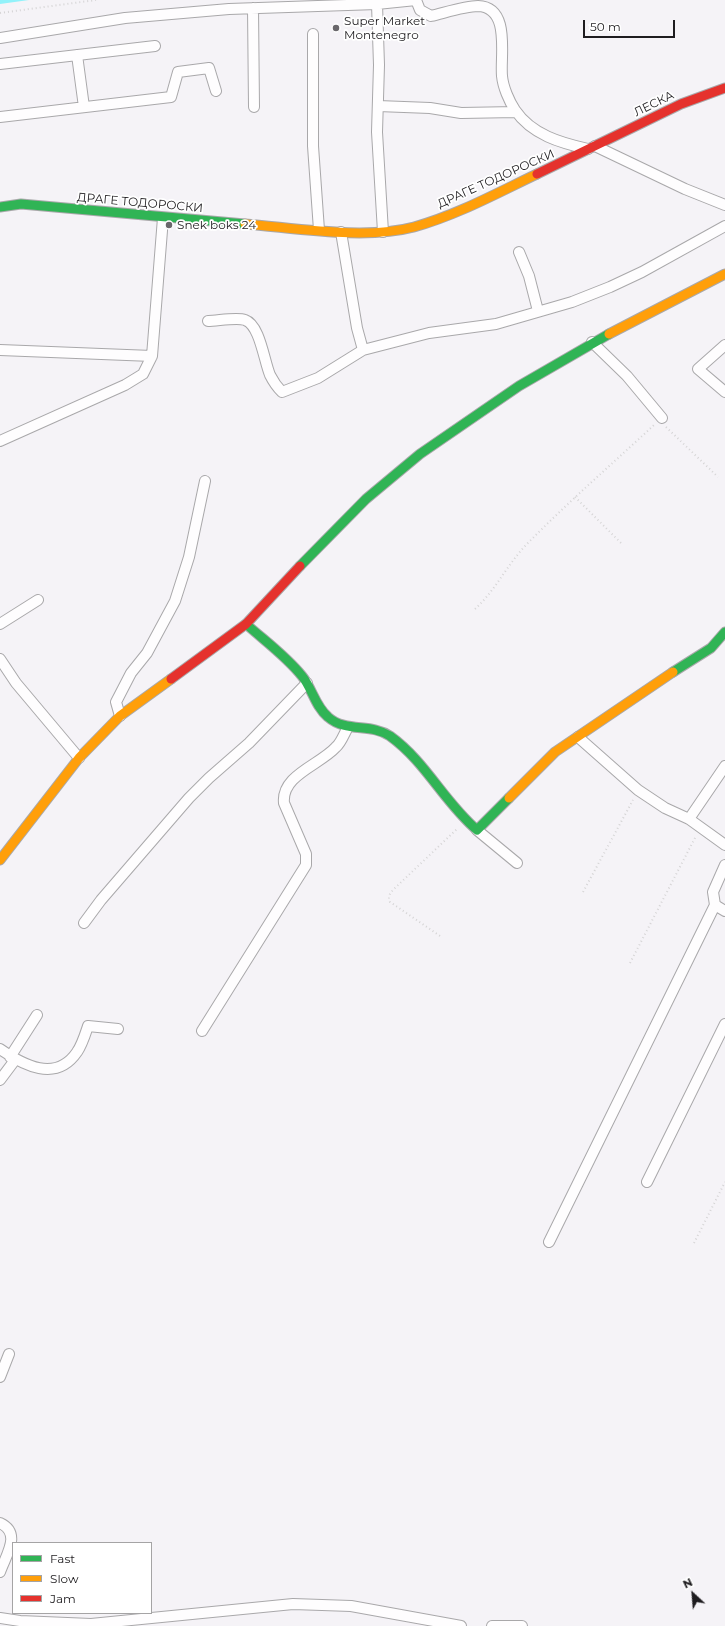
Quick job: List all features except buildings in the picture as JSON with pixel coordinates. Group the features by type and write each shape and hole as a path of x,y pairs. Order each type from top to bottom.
{"street":[{"path":"0,38 125,18 253,8 377,4 416,0 420,10 431,16 479,6 490,10 498,17 501,26 502,77 510,102 516,112 538,133 566,144 592,148 725,205"},
{"path":"377,4 379,65 377,132 383,232"},
{"path":"253,8 254,107"},
{"path":"313,34 313,146 319,230"},
{"path":"0,64 155,46"},
{"path":"77,55 84,107"},
{"path":"0,117 171,97 178,72 209,68 216,91"},
{"name":"ЛЕСКА","path":"592,148 681,104 725,88"},
{"path":"378,106 430,108 461,113 516,112"},
{"name":"ДРАГЕ ТОДОРОСКИ","path":"0,207 21,204 163,218 342,232 383,232 414,227 468,207 592,148"},
{"path":"0,441 101,398 143,374 152,356 163,218"},
{"path":"208,321 242,319 250,322 260,341 270,374 276,386 282,392 318,378 362,350 429,333 496,324 610,287 642,272 725,226"},
{"path":"342,232 357,328 362,350"},
{"path":"519,252 533,286 538,311"},
{"path":"0,860 37,810 79,758 120,716 246,624 316,549 366,499 420,454 519,386 592,342 725,274"},
{"path":"592,342 628,376 662,418"},
{"path":"725,345 698,370 725,392"},
{"path":"0,350 152,356"},
{"path":"120,716 116,702 131,673 147,652 175,601 189,557 205,481"},
{"path":"0,624 38,600"},
{"path":"246,624 291,663 307,683 321,709 328,717 347,728 386,733 410,753 465,821 517,863"},
{"path":"477,830 555,752 621,706 711,648 725,632"},
{"path":"0,659 16,683 79,758"},
{"path":"84,923 101,900 189,798 209,778 249,743 307,683"},
{"path":"202,1031 306,865 306,854 284,803 283,796 293,779 337,747 347,728"},
{"path":"578,737 638,790 665,808 701,827 725,845"},
{"path":"688,819 725,766"},
{"path":"549,1242 715,905 713,892 725,865"},
{"path":"715,905 725,911"},
{"path":"0,1080 37,1015"},
{"path":"647,1182 725,1024"},
{"path":"0,1049 13,1058 36,1069 55,1067 71,1059 77,1052 88,1026 118,1029"},
{"path":"0,1377 9,1354"},
{"path":"0,1523 7,1526 12,1531 12,1538 0,1572"},
{"path":"0,1618 20,1621 91,1624 293,1604 351,1606 461,1626"},
{"path":"492,1626 522,1626"}],"path":[{"path":"0,13 96,0"},
{"path":"475,609 489,594 517,555 575,497 600,476 662,418 666,429 718,477"},
{"path":"575,497 622,544"},
{"path":"583,892 638,790"},
{"path":"440,936 390,902 388,899 395,888 465,821"},
{"path":"630,963 701,827"},
{"path":"694,1243 725,1182"}],"water":[{"path":"0,0 29,0 0,4"}],"traffic: fast":[{"path":"0,207 21,204 245,224"},
{"path":"300,566 366,499 420,454 519,386 609,334"},
{"path":"246,624 296,669 305,681 320,708 328,717 343,725 375,730 390,736 403,746 425,770 465,819 477,830 509,798"},
{"path":"673,672 711,648 725,632"}],"traffic: slow":[{"path":"245,224 330,232 374,233 395,231 414,227 446,216 537,174"},
{"path":"609,334 725,274"},
{"path":"509,798 555,752 673,672"},
{"path":"0,860 79,758 120,716 171,679"}],"traffic: jam":[{"path":"537,174 681,104 725,88"},
{"path":"171,679 246,624 300,566"}],"place":[{"name":"Super Market Montenegro","path":"336,28"},
{"name":"Snek boks 24","path":"169,225"}]}
